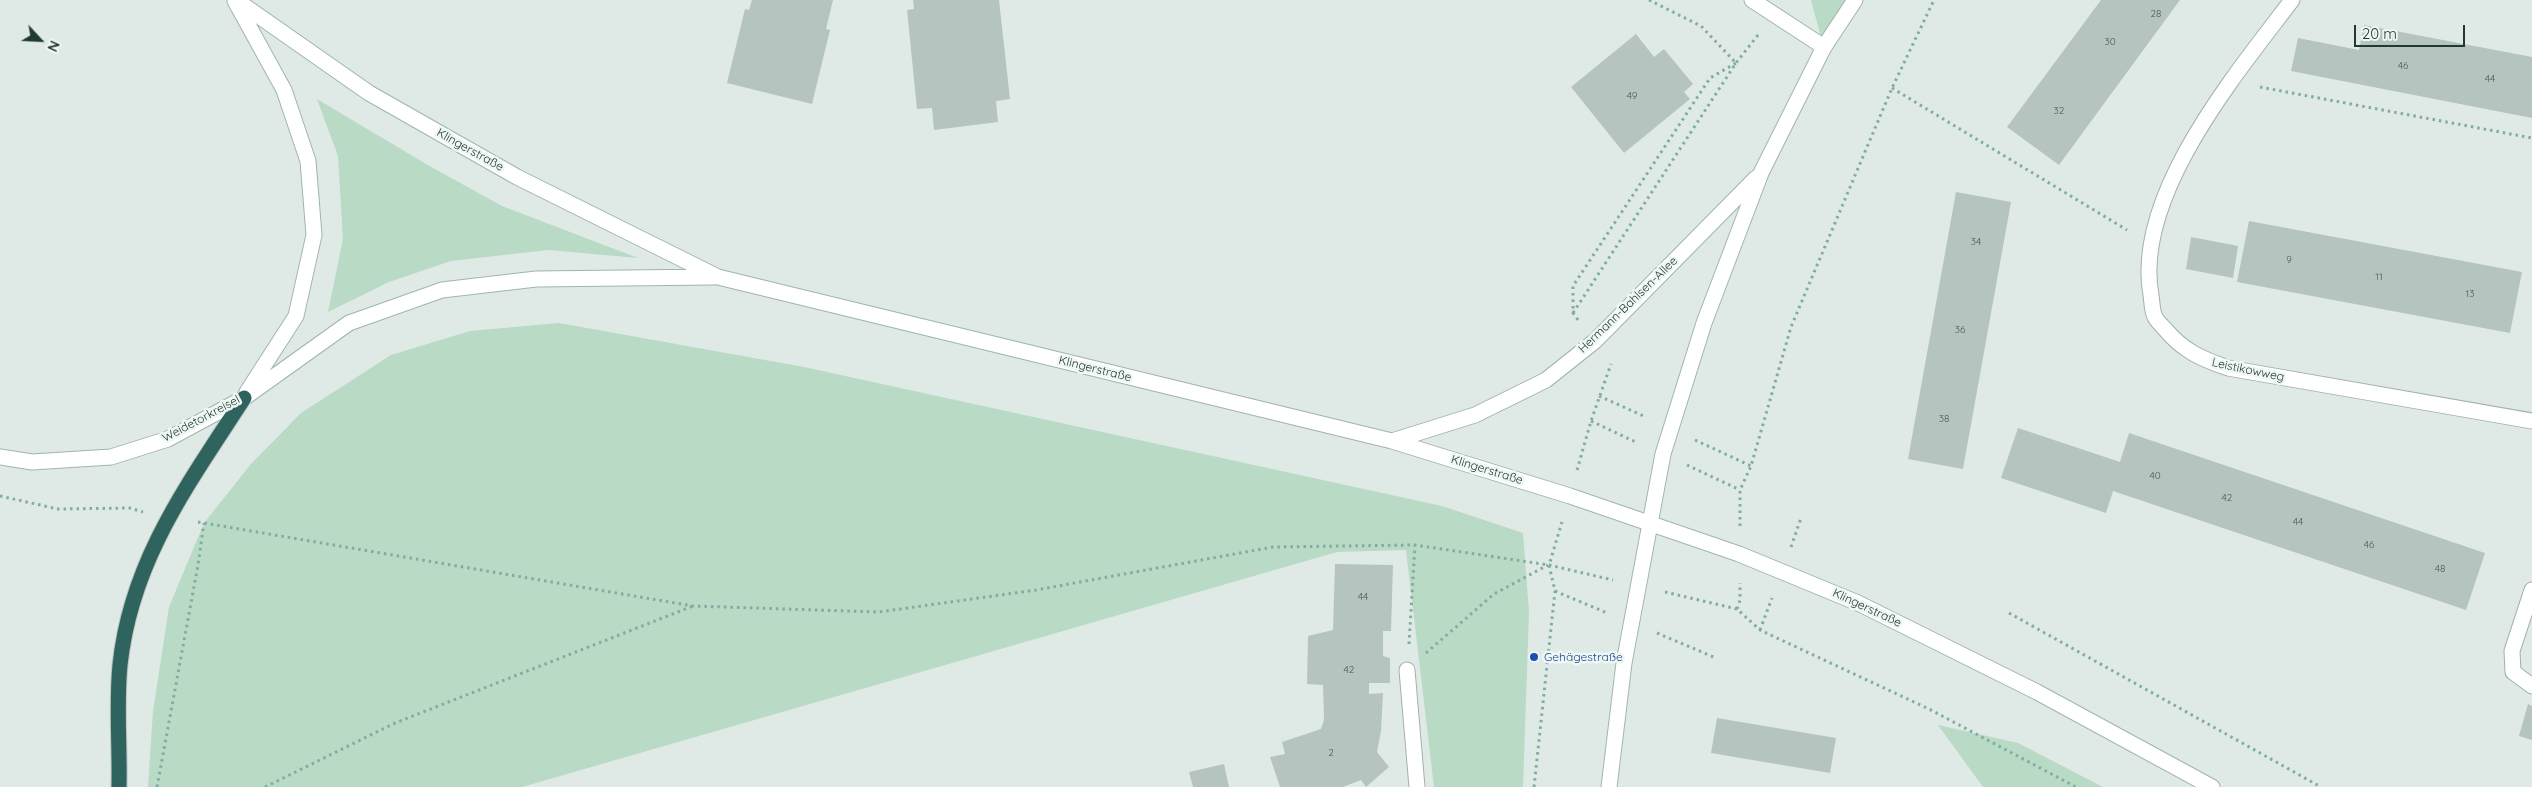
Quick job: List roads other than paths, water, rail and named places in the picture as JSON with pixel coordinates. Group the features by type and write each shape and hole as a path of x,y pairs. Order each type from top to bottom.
{"highway":[{"path":"120,787 120,665 132,607 151,550 167,518 244,398"}],"street":[{"name":"Klingerstraße","path":"235,0 369,93 516,177 718,277 1392,441 1520,479 1740,554 1858,602 2029,688 2212,787"},
{"name":"Weidetorkreisel","path":"0,457 32,462 111,457 168,438 244,398 296,316 314,235 308,161 284,90 235,0"},
{"path":"1752,0 1775,13 1824,47"},
{"name":"Hermann-Bahlsen-Allee","path":"1609,787 1624,663 1664,454 1704,322 1761,173 1824,47 1855,0"},
{"name":"Leistikowweg","path":"2292,0 2235,75 2206,118 2179,166 2163,203 2151,244 2149,282 2155,317 2178,344 2202,359 2228,368 2532,421"},
{"name":"Hermann-Bahlsen-Allee","path":"1392,441 1475,415 1546,380 1595,341 1761,173"},
{"name":"Klingerstraße","path":"244,398 349,323 442,290 536,279 718,277"},
{"path":"2532,590 2512,652 2513,672 2532,686"},
{"path":"1408,670 1417,787"}],"place":[{"name":"Gehägestraße","path":"1534,657"}]}
